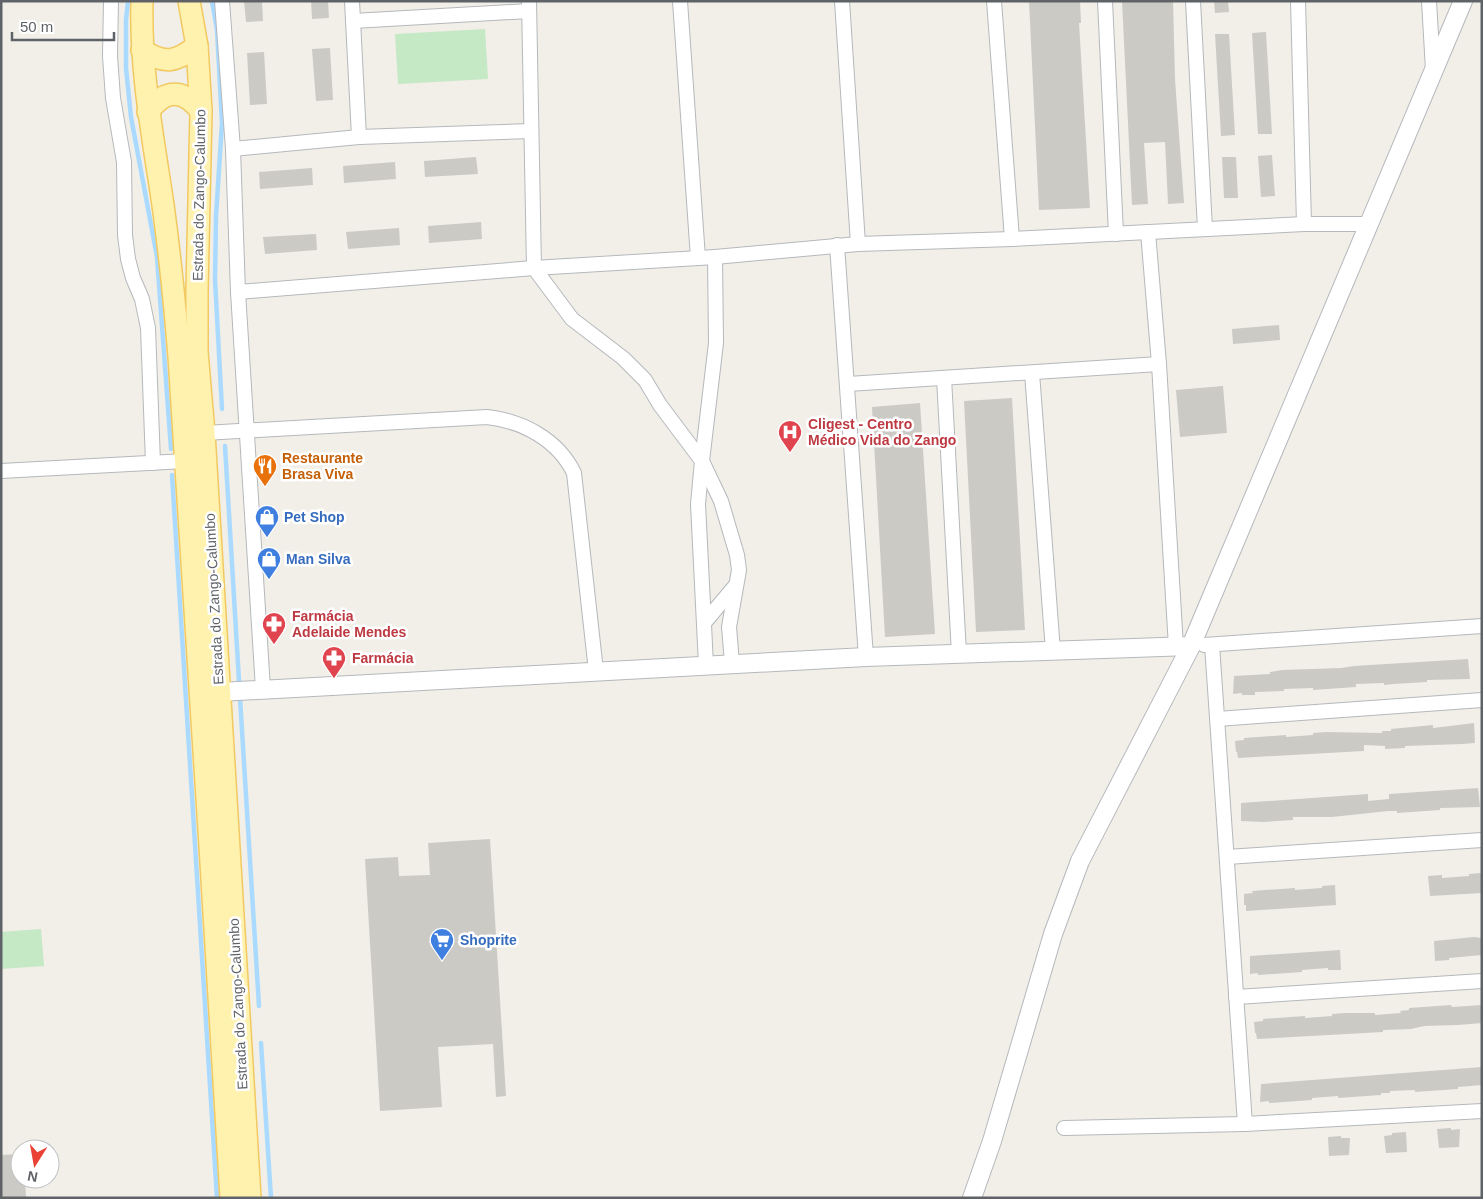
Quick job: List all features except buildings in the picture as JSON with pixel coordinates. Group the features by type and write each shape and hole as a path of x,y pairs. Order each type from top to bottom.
{"main road":[{"path":"142,1 142,50 148,112 163,204 174,297 170,462 210,846 231,1198"},
{"name":"Estrada do Zango-Calumbo","path":"189,1 197,46 201,111 197,352 218,432 233,691 250,1198"},
{"path":"142,50 154,58 168,60 182,58 197,46"},
{"path":"148,112 154,103 162,97 173,93 184,95 193,101 201,111"}],"street":[{"path":"1,471 170,462 147,322 142,299 133,278 125,235 124,162 114,98 110,56 111,1"},
{"path":"222,1 233,149 238,292 263,689"},
{"path":"352,1 359,137"},
{"path":"680,1 698,258"},
{"path":"842,1 858,244"},
{"path":"994,1 1012,239"},
{"path":"1105,1 1116,234"},
{"path":"1193,1 1205,228"},
{"path":"1298,1 1304,224"},
{"path":"1429,1 1433,76"},
{"path":"972,1198 992,1141 1053,934 1080,861 1183,646 1315,356 1463,1"},
{"path":"353,21 529,6 534,268 572,320 623,358 645,380 660,406 702,461 721,501 737,555 739,570 729,627 732,664"},
{"path":"233,149 359,137 531,131"},
{"path":"238,292 534,268 715,257 837,245 1012,239 1304,224 1369,224"},
{"path":"1148,232 1183,646"},
{"path":"837,245 866,657"},
{"path":"706,665 698,504 716,343 715,257"},
{"path":"848,384 1159,364"},
{"path":"1032,373 1053,651"},
{"path":"944,378 958,654"},
{"path":"218,432 487,417 502,418 539,434 557,447 568,460 574,473 596,671"},
{"path":"704,623 736,585"},
{"path":"702,587 729,627"},
{"path":"233,691 866,657 1212,645 1482,626"},
{"path":"1212,645 1246,1124"},
{"path":"1217,719 1482,700"},
{"path":"1227,858 1482,840"},
{"path":"1236,997 1482,981"},
{"path":"1064,1128 1246,1124 1482,1111"}],"green space":[{"path":"485,29 488,79 398,84 395,34"},
{"path":"41,929 44,966 1,969 1,932"}],"waterway":[{"path":"128,1 126,68 131,117 157,257 171,449"},
{"path":"212,1 217,30 222,123 216,216 215,280 222,409"},
{"path":"225,446 239,681"},
{"path":"172,475 217,1198"},
{"path":"240,698 259,1006"},
{"path":"261,1043 271,1198"}],"place":[{"name":"Cligest - Centro Médico Vida do Zango","path":"790,453"},
{"name":"Restaurante Brasa Viva","path":"265,487"},
{"name":"Pet Shop","path":"267,538"},
{"name":"Man Silva","path":"269,580"},
{"name":"Farmácia Adelaide Mendes","path":"274,645"},
{"name":"Farmácia","path":"334,679"},
{"name":"Shoprite","path":"442,961"}]}
